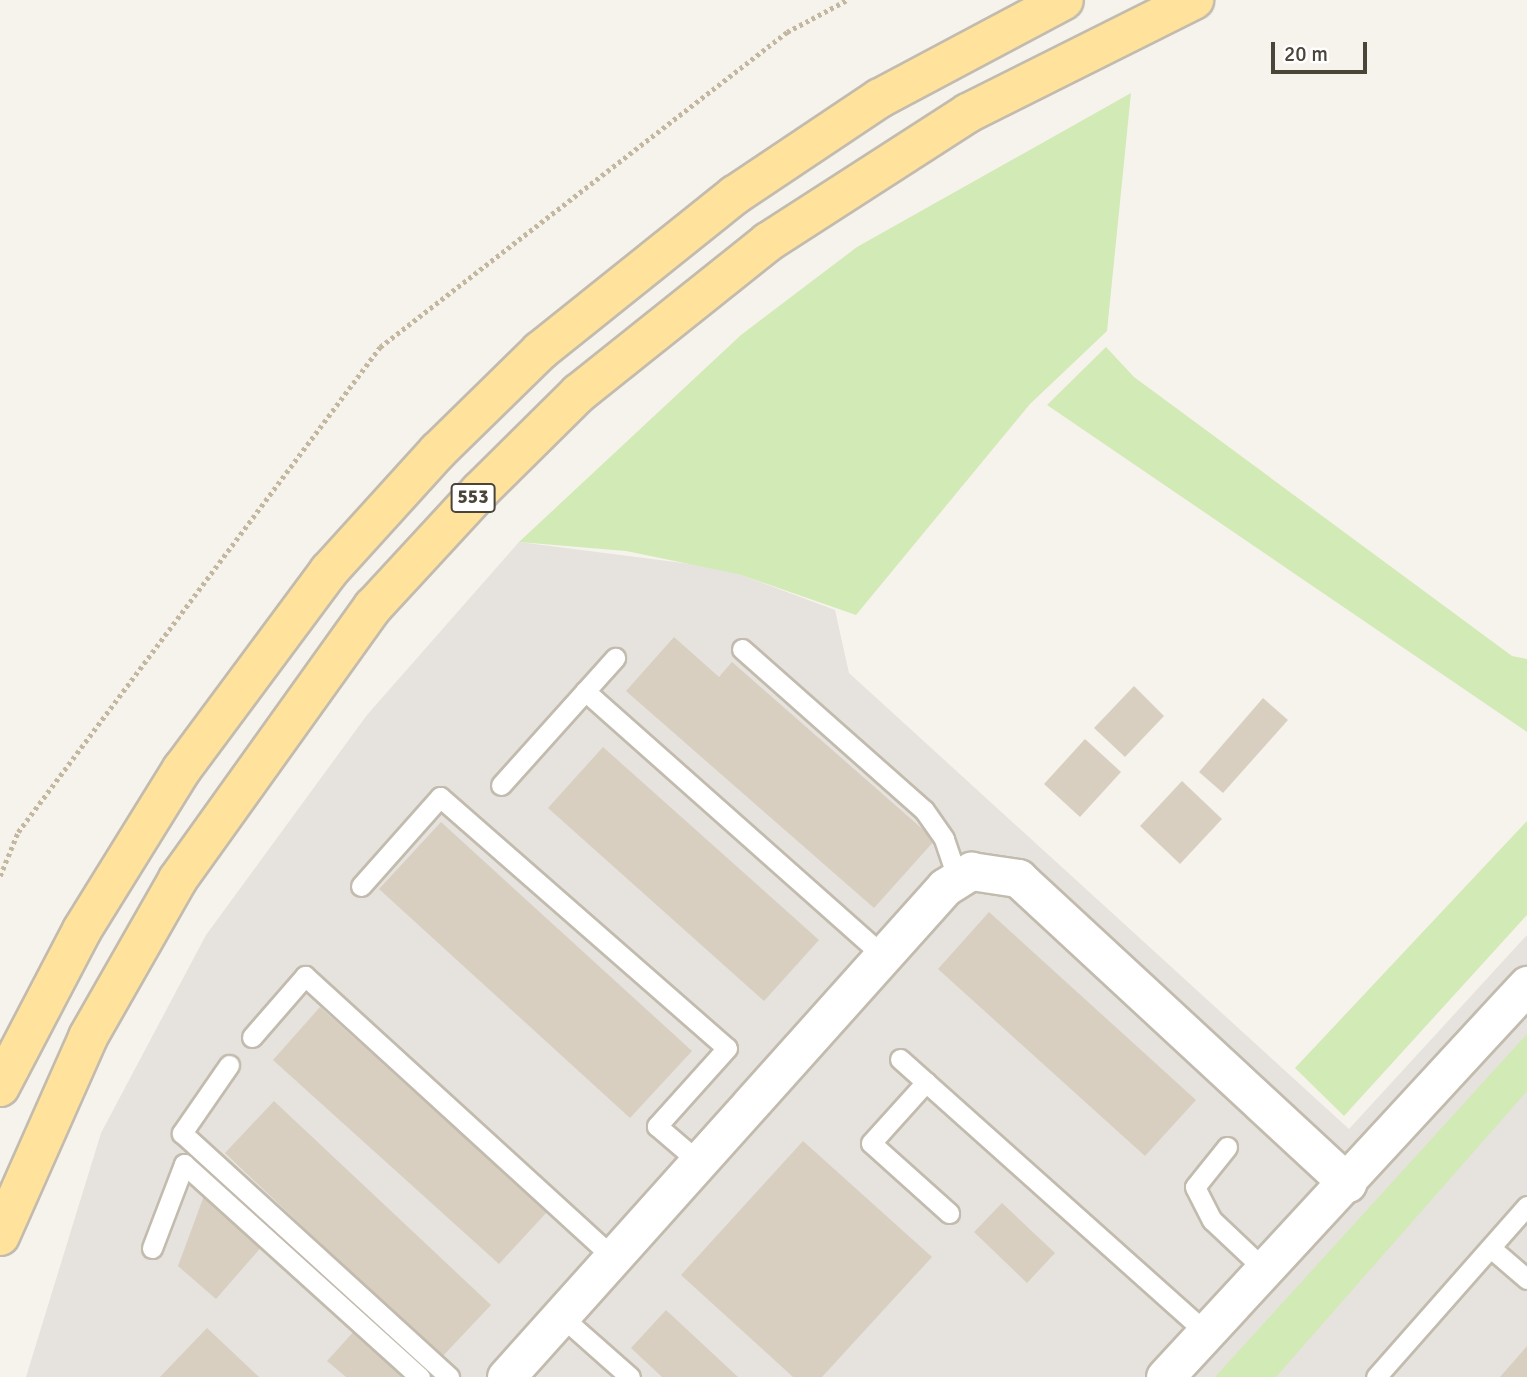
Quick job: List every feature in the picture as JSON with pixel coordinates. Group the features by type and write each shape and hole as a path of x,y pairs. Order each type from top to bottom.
{"main road":[{"name":"553","path":"0,1087 82,930 182,769 329,570 438,451 540,351 734,195 880,98 1064,0"},
{"name":"553","path":"0,1236 88,1037 186,868 373,607 480,491 600,375 768,242 968,113 1194,0"}],"street":[{"path":"506,1377 957,877 983,870 1018,878 1347,1183"},
{"path":"1165,1377 1527,985"}],"lane":[{"path":"742,649 924,810 944,839 957,877"},
{"path":"501,785 615,658"},
{"path":"585,691 883,956"},
{"path":"361,886 440,797 727,1048 657,1126 699,1162"},
{"path":"252,1037 305,976 613,1257"},
{"path":"900,1059 1206,1333"},
{"path":"229,1065 182,1133 449,1377"},
{"path":"926,1082 871,1143 949,1213"},
{"path":"1227,1147 1195,1186 1212,1220 1265,1270"},
{"path":"152,1248 184,1164 420,1377"},
{"path":"1376,1377 1492,1249 1527,1206"},
{"path":"1492,1249 1527,1279"},
{"path":"561,1316 630,1377"}],"path":[{"path":"0,876 18,832 380,347 787,32 847,0"}],"shaded area":[{"path":"519,542 722,568 835,610 849,673 1349,1129 1527,935 1527,1377 26,1377 101,1133 206,935 367,715"}],"green space":[{"path":"1131,93 1107,331 1030,404 856,615 738,574 626,551 519,542 741,335 857,247"},
{"path":"1106,347 1134,377 1512,656 1527,659 1527,732 1047,405"},
{"path":"1527,821 1527,915 1344,1116 1295,1068"},
{"path":"1527,1034 1527,1091 1276,1377 1215,1377"}],"building":[{"path":"674,637 719,677 732,662 935,840 874,908 626,691"},
{"path":"1134,686 1164,716 1125,757 1094,728"},
{"path":"1263,698 1288,720 1223,793 1199,772"},
{"path":"1085,739 1121,772 1080,817 1044,784"},
{"path":"603,747 819,940 764,1001 548,808"},
{"path":"1182,781 1222,819 1180,864 1140,826"},
{"path":"441,822 692,1051 630,1118 379,889"},
{"path":"989,912 1196,1100 1145,1156 938,969"},
{"path":"320,1007 547,1212 499,1264 273,1060"},
{"path":"274,1101 491,1305 441,1358 225,1153"},
{"path":"803,1141 932,1257 822,1377 793,1377 681,1275"},
{"path":"205,1193 264,1244 216,1299 178,1266"},
{"path":"1002,1203 1055,1253 1027,1283 974,1232"},
{"path":"666,1310 738,1377 662,1377 631,1348"},
{"path":"207,1328 259,1377 160,1377"},
{"path":"356,1329 410,1377 346,1377 327,1361"},
{"path":"1527,1346 1527,1377 1500,1377"}]}
